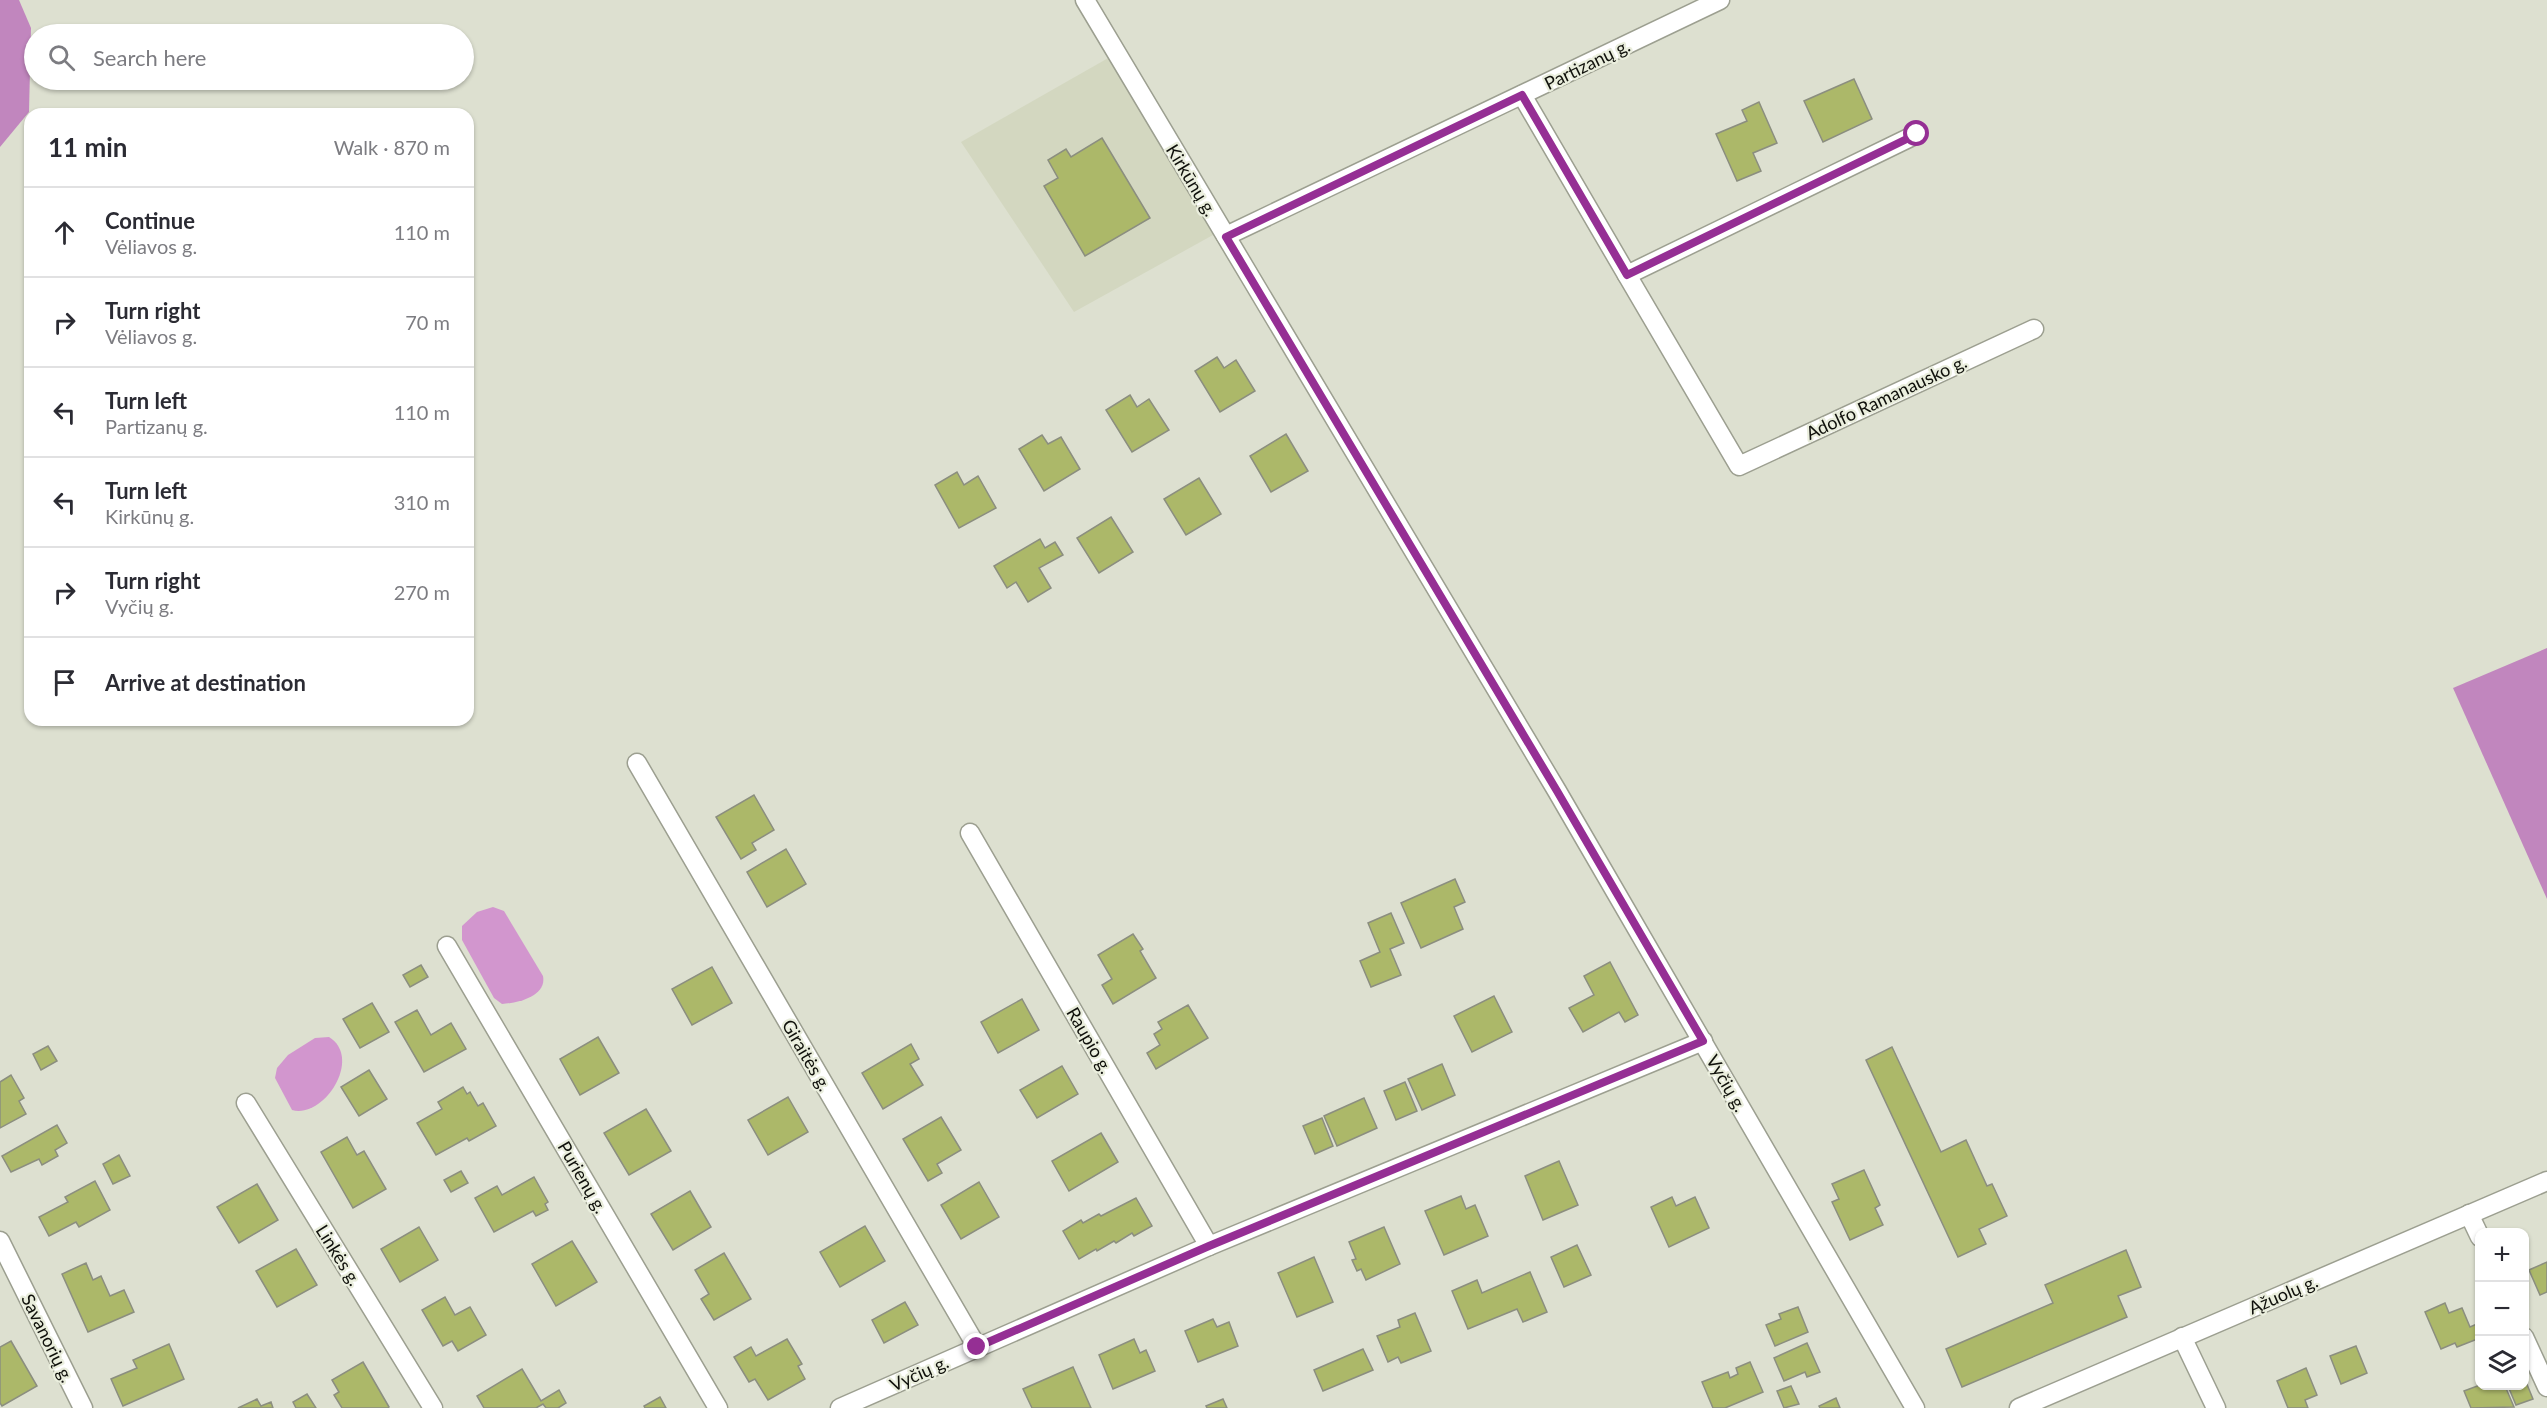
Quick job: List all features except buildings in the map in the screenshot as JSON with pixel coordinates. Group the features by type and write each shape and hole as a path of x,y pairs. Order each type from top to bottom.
{"street":[{"name":"Kirkūnų g.","path":"1085,0 1539,760 1703,1041"},
{"name":"Partizanų g.","path":"1226,237 1720,0"},
{"path":"1522,95 1627,275 1917,134"},
{"name":"Adolfo Ramanausko g.","path":"1627,275 1739,466 2034,329"},
{"name":"Giraitės g.","path":"637,763 977,1347"},
{"name":"Raupio g.","path":"970,833 1209,1246"},
{"name":"Purienų g.","path":"447,946 718,1408"},
{"name":"Vyčių g.","path":"840,1408 1209,1246 1703,1041 1915,1408"},
{"name":"Linkės g.","path":"246,1103 433,1408"},
{"name":"Ąžuolų g.","path":"2019,1408 2547,1181"},
{"path":"2469,1214 2476,1228"},
{"name":"Savanorių g.","path":"0,1241 82,1408"},
{"path":"2182,1337 2216,1408"},
{"path":"2529,1348 2547,1387"}],"shaded area":[{"path":"0,0 19,0 29,24 24,24 24,90 30,90 29,108 24,108 24,118 0,147"},
{"path":"1117,53 1222,230 1074,312 961,142"},
{"path":"2547,648 2547,899 2453,688"},
{"path":"493,907 504,911 543,976 541,989 530,997 516,1002 502,1004 494,998 462,940 462,926 477,912"},
{"path":"329,1037 338,1047 342,1059 341,1072 335,1085 316,1105 304,1110 292,1110 275,1078 277,1068 288,1055 315,1038"}],"route":[{"path":"977,1347 1209,1246 1703,1041 1447,605 1226,237 1522,95 1627,275 1917,134"}]}
